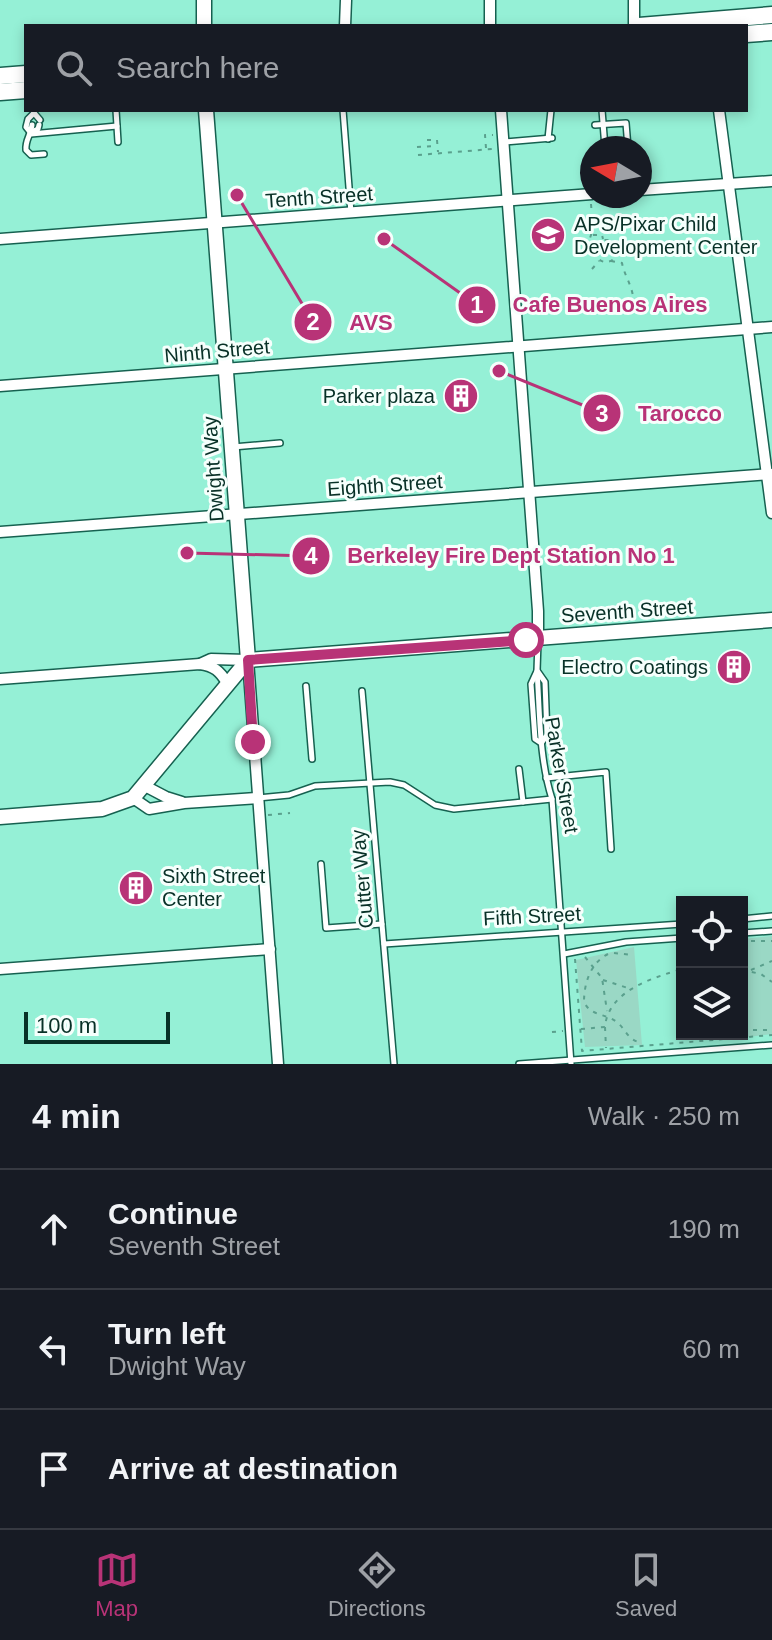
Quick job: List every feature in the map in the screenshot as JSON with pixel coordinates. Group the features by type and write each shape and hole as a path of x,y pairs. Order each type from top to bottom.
{"main road":[{"path":"684,24 772,15"},
{"path":"748,34 772,32"},
{"path":"0,76 24,74"},
{"path":"0,92 24,90"}],"street":[{"path":"204,0 204,24"},
{"path":"345,24 346,0"},
{"path":"490,0 490,24"},
{"path":"634,0 637,24"},
{"name":"Dwight Way","path":"206,112 278,1064"},
{"name":"Parker Street","path":"501,112 538,639"},
{"path":"719,112 772,513"},
{"path":"652,189 772,181"},
{"name":"Tenth Street","path":"0,239 580,195"},
{"name":"Ninth Street","path":"0,386 772,327"},
{"name":"Eighth Street","path":"0,532 769,474"},
{"name":"Seventh Street","path":"0,679 200,664 211,659 248,660 772,620"},
{"path":"0,817 102,809 133,798 248,660"},
{"path":"200,664 220,671 227,683"},
{"path":"145,786 184,803"},
{"path":"133,798 149,809 184,803 258,798"},
{"path":"0,969 270,949"}],"lane":[{"path":"116,112 118,142"},
{"path":"343,112 351,213"},
{"path":"503,142 534,142 550,138 551,112"},
{"path":"596,134 604,134 602,112"},
{"path":"31,133 26,127 28,119 35,119 31,133 25,143 27,153 44,154"},
{"path":"595,125 626,123 627,136"},
{"path":"31,133 117,126"},
{"path":"232,447 280,443"},
{"name":"Parker Street","path":"538,639 537,671 531,684 535,739 541,744 552,799 571,1062"},
{"path":"537,671 545,682 547,735 541,744"},
{"path":"306,686 312,759"},
{"name":"Cutter Way","path":"362,691 394,1064"},
{"path":"519,769 523,802"},
{"path":"546,778 606,772 611,849"},
{"path":"258,798 289,795 315,786 390,782 404,785 435,805 454,809 552,799"},
{"path":"321,864 326,928 382,924"},
{"path":"748,918 772,916"},
{"name":"Fifth Street","path":"384,944 676,925"},
{"path":"748,933 772,931"},
{"name":"Fifth Street","path":"564,954 626,942 676,938"},
{"path":"519,1064 772,1045"}],"path":[{"path":"486,149 485,135 503,142"},
{"path":"427,140 437,140 438,153"},
{"path":"418,155 486,149 503,142"},
{"path":"417,147 438,146"},
{"path":"592,208 593,229 589,245 600,260"},
{"path":"591,236 602,235 603,241"},
{"path":"595,251 597,244 603,241 613,243 615,256 610,261"},
{"path":"600,260 622,263 623,270 630,278 633,296"},
{"path":"592,269 600,260"},
{"path":"259,816 290,813"},
{"path":"748,940 772,941"},
{"path":"575,953 582,1051 760,1034 772,1030"},
{"path":"632,955 606,954 593,967 585,987 584,1002 587,1008 615,1021 630,1039 638,1042"},
{"path":"585,957 602,979 607,1012 606,1049"},
{"path":"750,971 772,961"},
{"path":"607,1012 631,990 676,971"},
{"path":"750,971 772,982"},
{"path":"602,979 631,990"},
{"path":"580,1029 605,1027"},
{"path":"552,1032 569,1030"},
{"path":"748,1031 772,1035"}],"shaded area":[{"path":"772,936 772,1034 748,1037 748,968 748,938"},
{"path":"634,947 642,1045 585,1047 576,960"}],"place":[{"name":"AVS","path":"237,195"},
{"name":"APS/Pixar Child Development Center","path":"548,235"},
{"name":"Cafe Buenos Aires","path":"384,239"},
{"name":"Tarocco","path":"499,371"},
{"name":"Parker plaza","path":"461,396"},
{"name":"Berkeley Fire Dept Station No 1","path":"187,553"},
{"name":"Electro Coatings","path":"734,667"},
{"name":"Sixth Street Center","path":"136,888"}],"route":[{"path":"253,742 248,660 526,640"}]}
